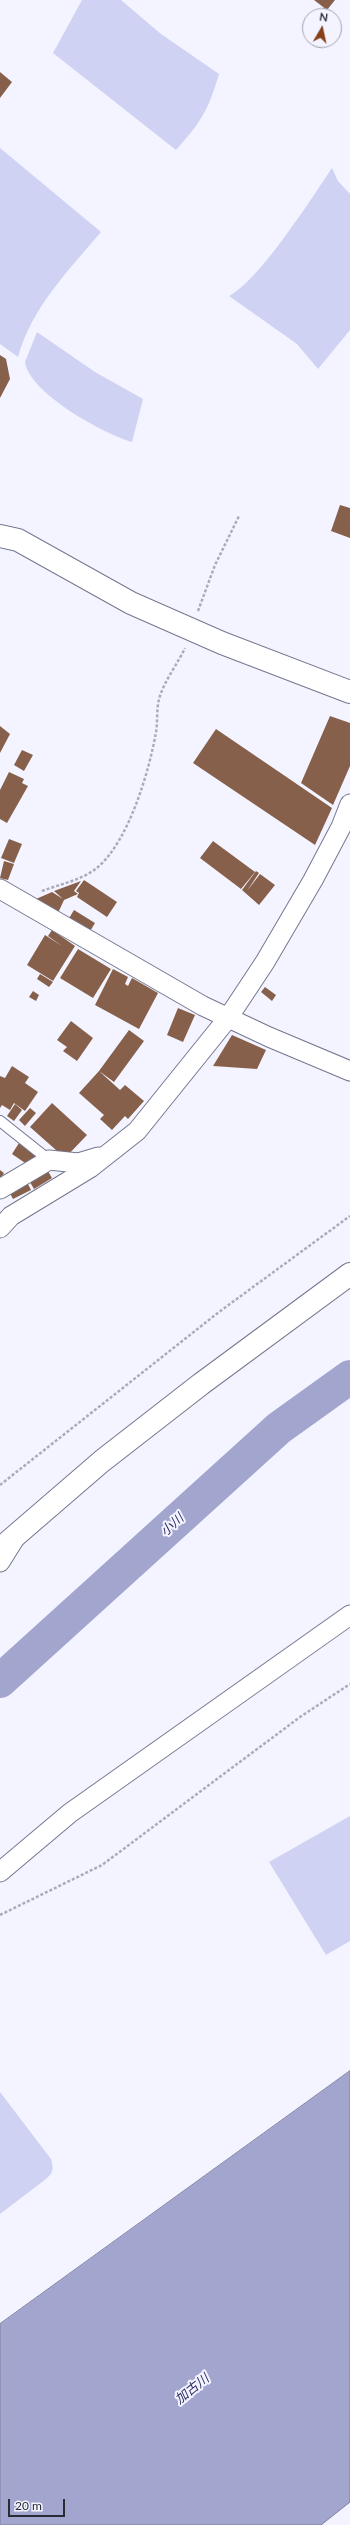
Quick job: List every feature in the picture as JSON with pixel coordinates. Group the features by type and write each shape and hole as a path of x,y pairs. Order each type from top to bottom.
{"street":[{"path":"0,536 18,540 131,603 192,630 350,692"},
{"path":"0,1228 11,1216 90,1168 104,1155 137,1131 228,1018 265,962 313,880 341,827 350,804"},
{"path":"0,889 153,978 228,1018 350,1071"},
{"path":"0,1189 49,1160 78,1163 104,1155"},
{"path":"0,1562 7,1543 102,1461 201,1384 350,1274"},
{"path":"0,1872 70,1814 350,1615"}],"lane":[{"path":"0,1121 49,1160"}],"path":[{"path":"22,902 29,895 88,873 108,856 138,803 148,770 156,733 160,696 192,630 215,566 239,516"},
{"path":"0,1485 219,1312 350,1216"},
{"path":"0,1915 102,1865 300,1717 350,1684"}],"shaded area":[{"path":"82,0 121,0 161,34 219,74 211,98 203,115 192,132 176,150 53,53"},
{"path":"0,148 101,232 52,290 32,322 18,357 0,344"},
{"path":"332,168 338,181 350,194 350,330 318,369 297,344 229,296 255,274 269,257 284,238"},
{"path":"37,332 95,372 143,399 132,442 104,430 70,411 53,399 39,386 30,374 25,362"},
{"path":"350,1816 350,1941 326,1955 269,1862"},
{"path":"0,2092 51,2159 53,2168 50,2175 46,2179 0,2214"}],"water":[{"name":"加古川","path":"350,2071 350,2502 321,2525 0,2525 0,2324"}],"building":[{"path":"314,0 335,0 329,8 324,8"},
{"path":"0,72 12,82 0,98"},
{"path":"0,355 6,359 10,379 0,398"},
{"path":"340,505 350,508 350,538 331,531"},
{"path":"330,716 350,723 350,766 333,805 301,783"},
{"path":"0,726 10,734 0,753"},
{"path":"216,729 332,808 315,845 193,763"},
{"path":"22,750 33,755 24,771 14,765"},
{"path":"9,772 24,779 22,783 28,786 7,823 0,819 0,790"},
{"path":"9,839 22,844 14,863 1,858"},
{"path":"213,841 255,872 241,889 200,858"},
{"path":"4,861 14,864 8,880 0,878"},
{"path":"256,871 259,873 247,891 260,874 275,885 259,905 242,890"},
{"path":"84,880 117,902 107,917 77,897 79,893 76,891"},
{"path":"81,881 74,891 78,894 64,900 58,913 36,899 52,892 63,899 54,891"},
{"path":"74,910 95,923 89,933 68,920"},
{"path":"52,930 75,946 53,981 27,965 45,935 62,946 48,936"},
{"path":"78,949 111,969 93,998 60,978"},
{"path":"113,969 128,977 125,984 128,986 132,978 158,993 139,1029 95,1005"},
{"path":"40,974 53,982 49,987 37,979"},
{"path":"265,987 276,995 272,1001 261,992"},
{"path":"33,991 39,995 36,1001 29,997"},
{"path":"178,1008 195,1015 183,1042 167,1035"},
{"path":"71,1021 93,1038 77,1061 63,1051 67,1047 57,1040"},
{"path":"129,1030 144,1041 114,1082 99,1071"},
{"path":"232,1035 266,1050 257,1069 213,1066"},
{"path":"12,1066 29,1077 25,1083 38,1092 25,1111 14,1103 10,1110 2,1105 0,1108 0,1076 5,1078"},
{"path":"99,1071 120,1090 125,1085 144,1101 128,1119 125,1116 112,1130 100,1119 104,1115 79,1093"},
{"path":"52,1103 87,1135 65,1158 30,1127"},
{"path":"15,1104 22,1110 14,1121 7,1116"},
{"path":"30,1108 36,1113 25,1126 19,1120"},
{"path":"19,1143 38,1156 31,1167 12,1154"},
{"path":"45,1166 52,1178 34,1189 27,1177"},
{"path":"0,1170 4,1173 0,1180"},
{"path":"25,1178 31,1190 13,1199 7,1188"}],"waterway":[{"name":"小川","path":"0,1681 279,1428 350,1377"}]}
